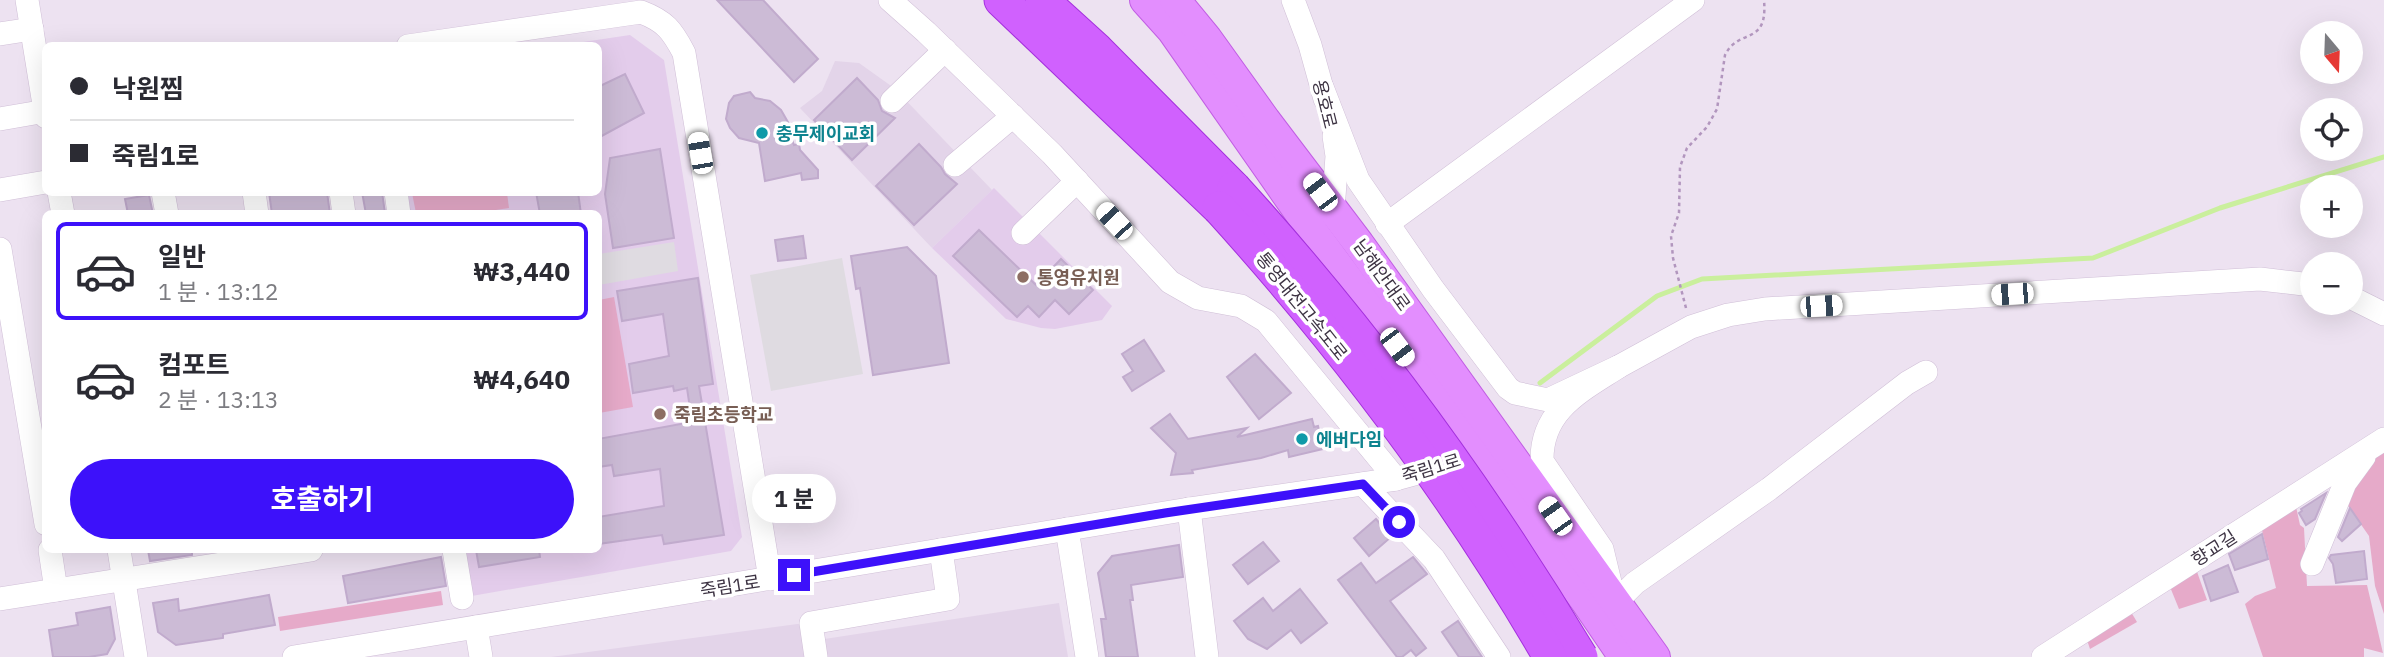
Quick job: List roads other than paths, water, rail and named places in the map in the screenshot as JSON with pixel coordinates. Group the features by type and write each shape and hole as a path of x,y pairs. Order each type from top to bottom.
{"highway":[{"name":"통영대전고속도로","path":"1001,0 1295,256 1423,418 1531,573 1581,657"},
{"name":"통영대전고속도로","path":"1042,0 1097,50 1226,198 1278,273 1436,478 1516,598 1550,657"}],"main road":[{"name":"남해안대로","path":"1146,0 1180,41 1318,239 1489,447"},
{"name":"남해안대로","path":"1175,0 1207,39 1333,210 1489,447 1609,615 1655,657"},
{"name":"남해안대로","path":"1609,615 1624,657"}],"street":[{"path":"27,0 42,94"},
{"path":"890,0 1013,116 1170,282 1198,298 1241,306 1266,321 1396,479"},
{"path":"1387,224 1693,0"},
{"name":"용호로","path":"1297,4 1322,87 1337,156 1333,210"},
{"path":"435,42 641,12 660,19 675,36 684,53 770,579"},
{"path":"0,34 32,29"},
{"path":"892,101 945,50"},
{"path":"1322,87 1358,180 1387,224 1508,388 1515,393 1548,400 1618,367 1691,327 1728,315 1765,309 2260,279 2300,284"},
{"path":"0,119 42,113"},
{"path":"955,165 1013,116"},
{"path":"1023,233 1077,181"},
{"path":"0,190 42,183"},
{"path":"0,248 42,500"},
{"path":"2363,303 2384,314"},
{"path":"1609,615 1602,549 1542,461 1542,450 1546,433 1557,411 1618,367"},
{"path":"1550,657 1609,615 1636,583 1769,489 1907,383 1926,372"},
{"path":"2312,564 2346,483 2377,443"},
{"name":"향교길","path":"2043,657 2078,647 2377,443"},
{"name":"죽림1로","path":"294,657 1189,509 1396,479 1489,447"},
{"path":"1363,484 1434,559 1499,657"},
{"path":"1189,509 1207,657"},
{"path":"1067,529 1087,657"},
{"path":"816,657 811,622 948,600 941,550"},
{"path":"51,553 57,590"},
{"path":"120,553 136,657"},
{"path":"0,599 124,579 226,556 268,553"},
{"path":"454,553 462,598"},
{"path":"476,627 481,657"}],"waterway":[{"path":"1540,383 1657,296 1702,279 2093,258 2220,208 2384,157"}],"place":[{"name":"충무제이교회","path":"762,133"},
{"name":"통영유치원","path":"1023,277"},
{"name":"죽림초등학교","path":"660,414"},
{"name":"에버다임","path":"1302,439"}]}
